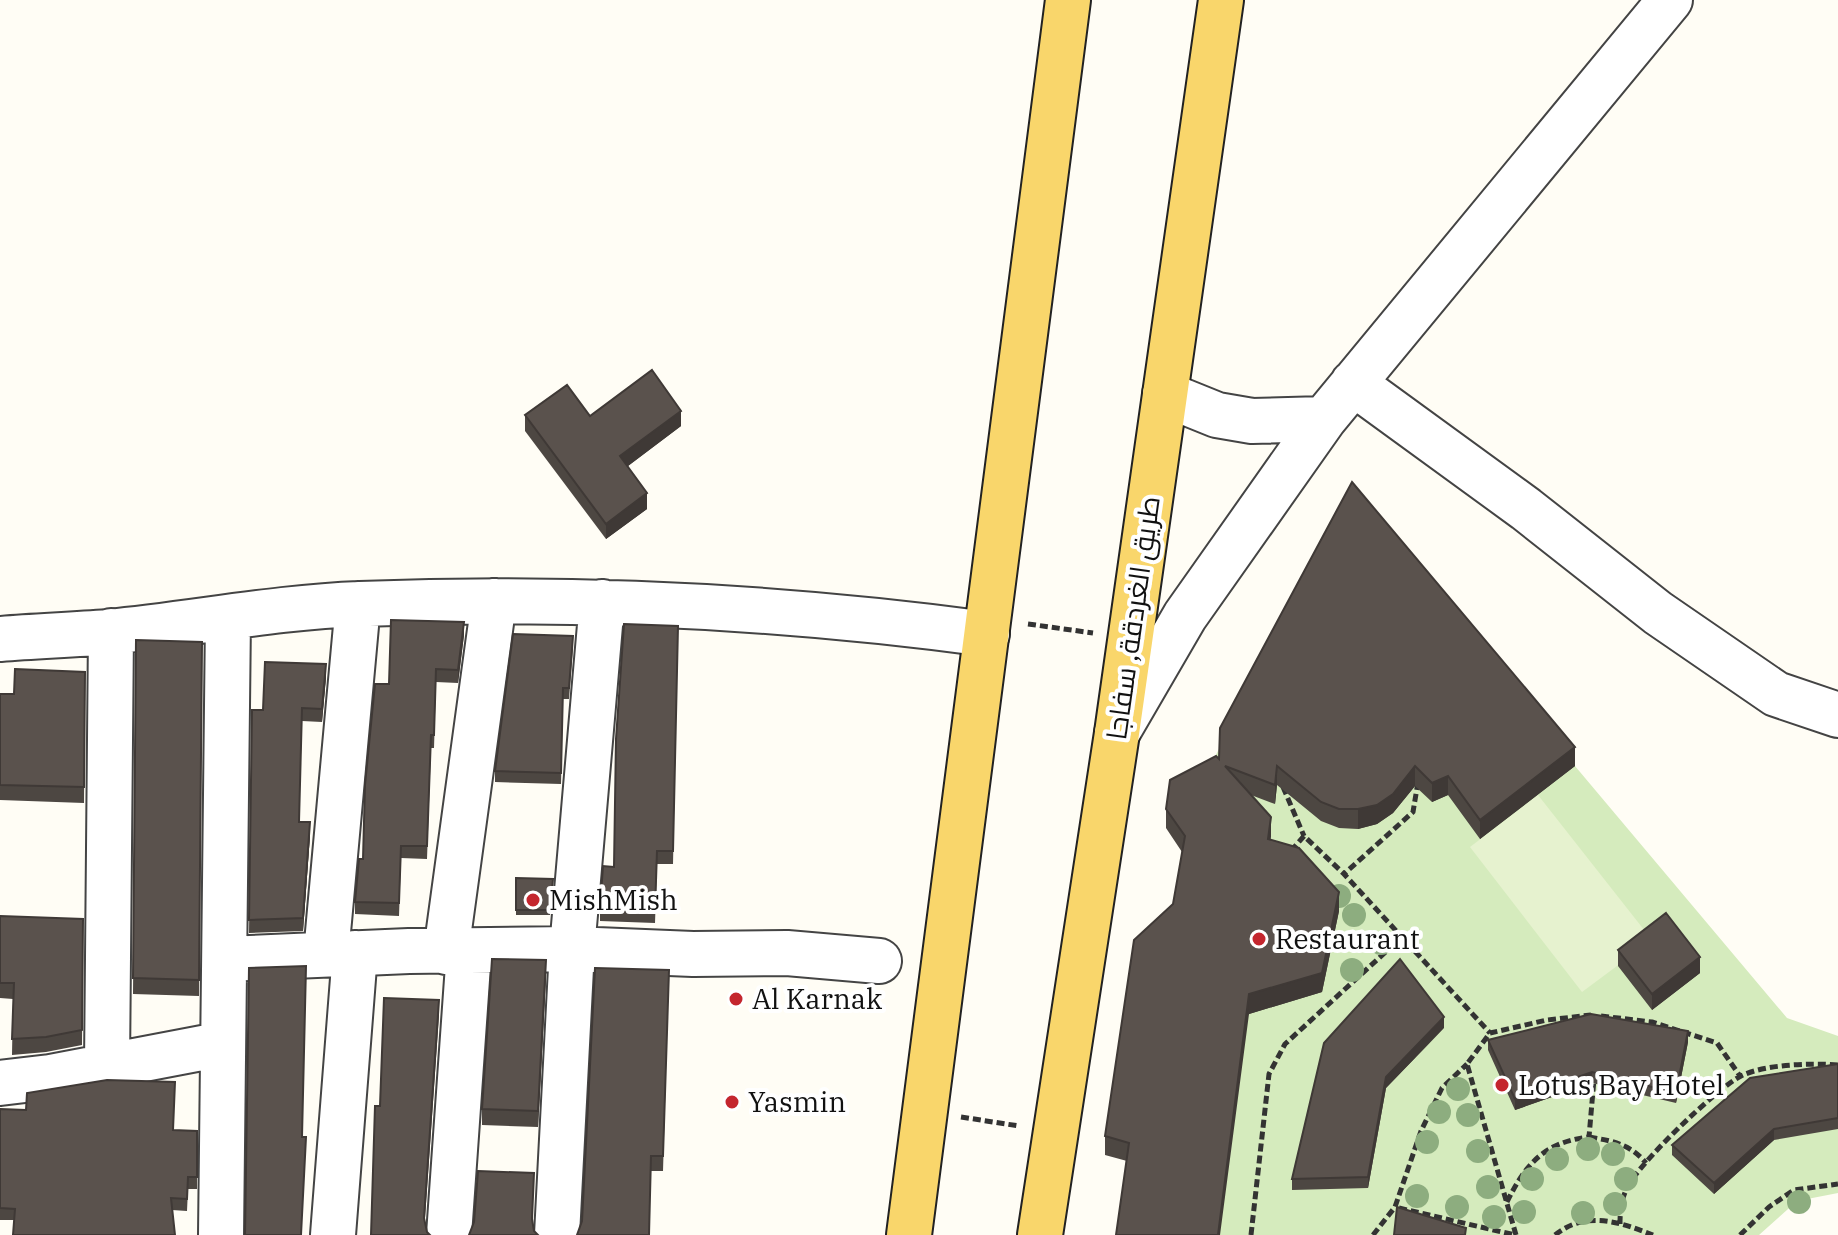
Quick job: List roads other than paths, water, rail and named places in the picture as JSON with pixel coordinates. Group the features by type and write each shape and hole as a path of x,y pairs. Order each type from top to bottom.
{"main road":[{"path":"909,1235 1068,0"},
{"name":"طريق الغردقة, سفاجا","path":"1040,1235 1117,733 1221,0"}],"street":[{"path":"1117,733 1185,616 1324,419 1670,0"},
{"path":"1353,383 1526,509 1658,613 1762,685 1776,694 1838,715"},
{"path":"1165,394 1217,415 1252,421 1324,419"},
{"path":"0,639 111,631 358,604 494,601 602,602 988,626"},
{"path":"449,1235 457,952 494,601"},
{"path":"557,1235 572,949 602,602"},
{"path":"333,1235 340,954 358,604"},
{"path":"221,1235 228,618"},
{"path":"107,1066 111,631"},
{"path":"225,959 572,949 693,954 787,953 879,961"},
{"path":"0,1083 223,1044"}],"place":[{"name":"MishMish","path":"533,900"},
{"name":"Restaurant","path":"1259,939"},
{"name":"Al Karnak","path":"736,999"},
{"name":"Lotus Bay Hotel","path":"1502,1085"},
{"name":"Yasmin","path":"732,1102"}]}
